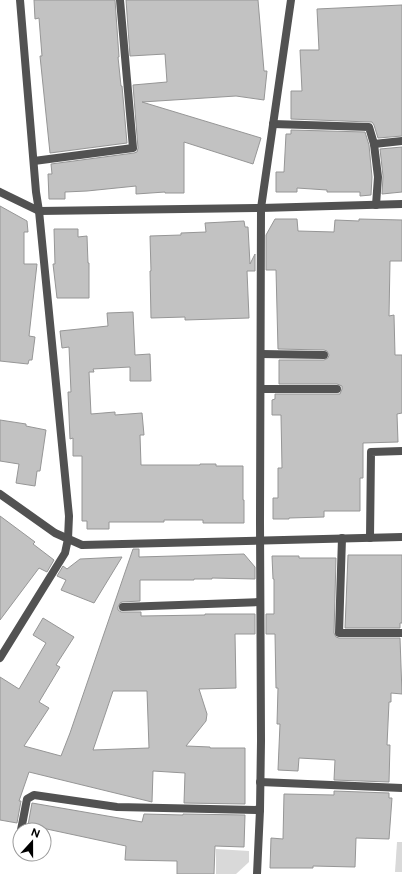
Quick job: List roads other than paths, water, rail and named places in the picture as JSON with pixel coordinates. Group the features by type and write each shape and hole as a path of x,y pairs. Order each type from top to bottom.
{"street":[{"path":"0,658 65,553 68,539 69,516 34,161 20,0"},
{"path":"34,161 133,148 120,0"},
{"path":"257,874 260,810 261,208 291,0"},
{"path":"273,124 369,127 374,144 378,177 376,205"},
{"path":"374,144 402,141"},
{"path":"0,192 39,211 261,208 402,204"},
{"path":"261,354 324,355"},
{"path":"261,389 337,389"},
{"path":"370,538 371,452 402,451"},
{"path":"0,494 55,533 82,545 402,537"},
{"path":"342,538 339,633 402,633"},
{"path":"122,607 260,602"},
{"path":"260,782 402,788"},
{"path":"22,822 27,798 34,795 117,807 260,810"}]}
